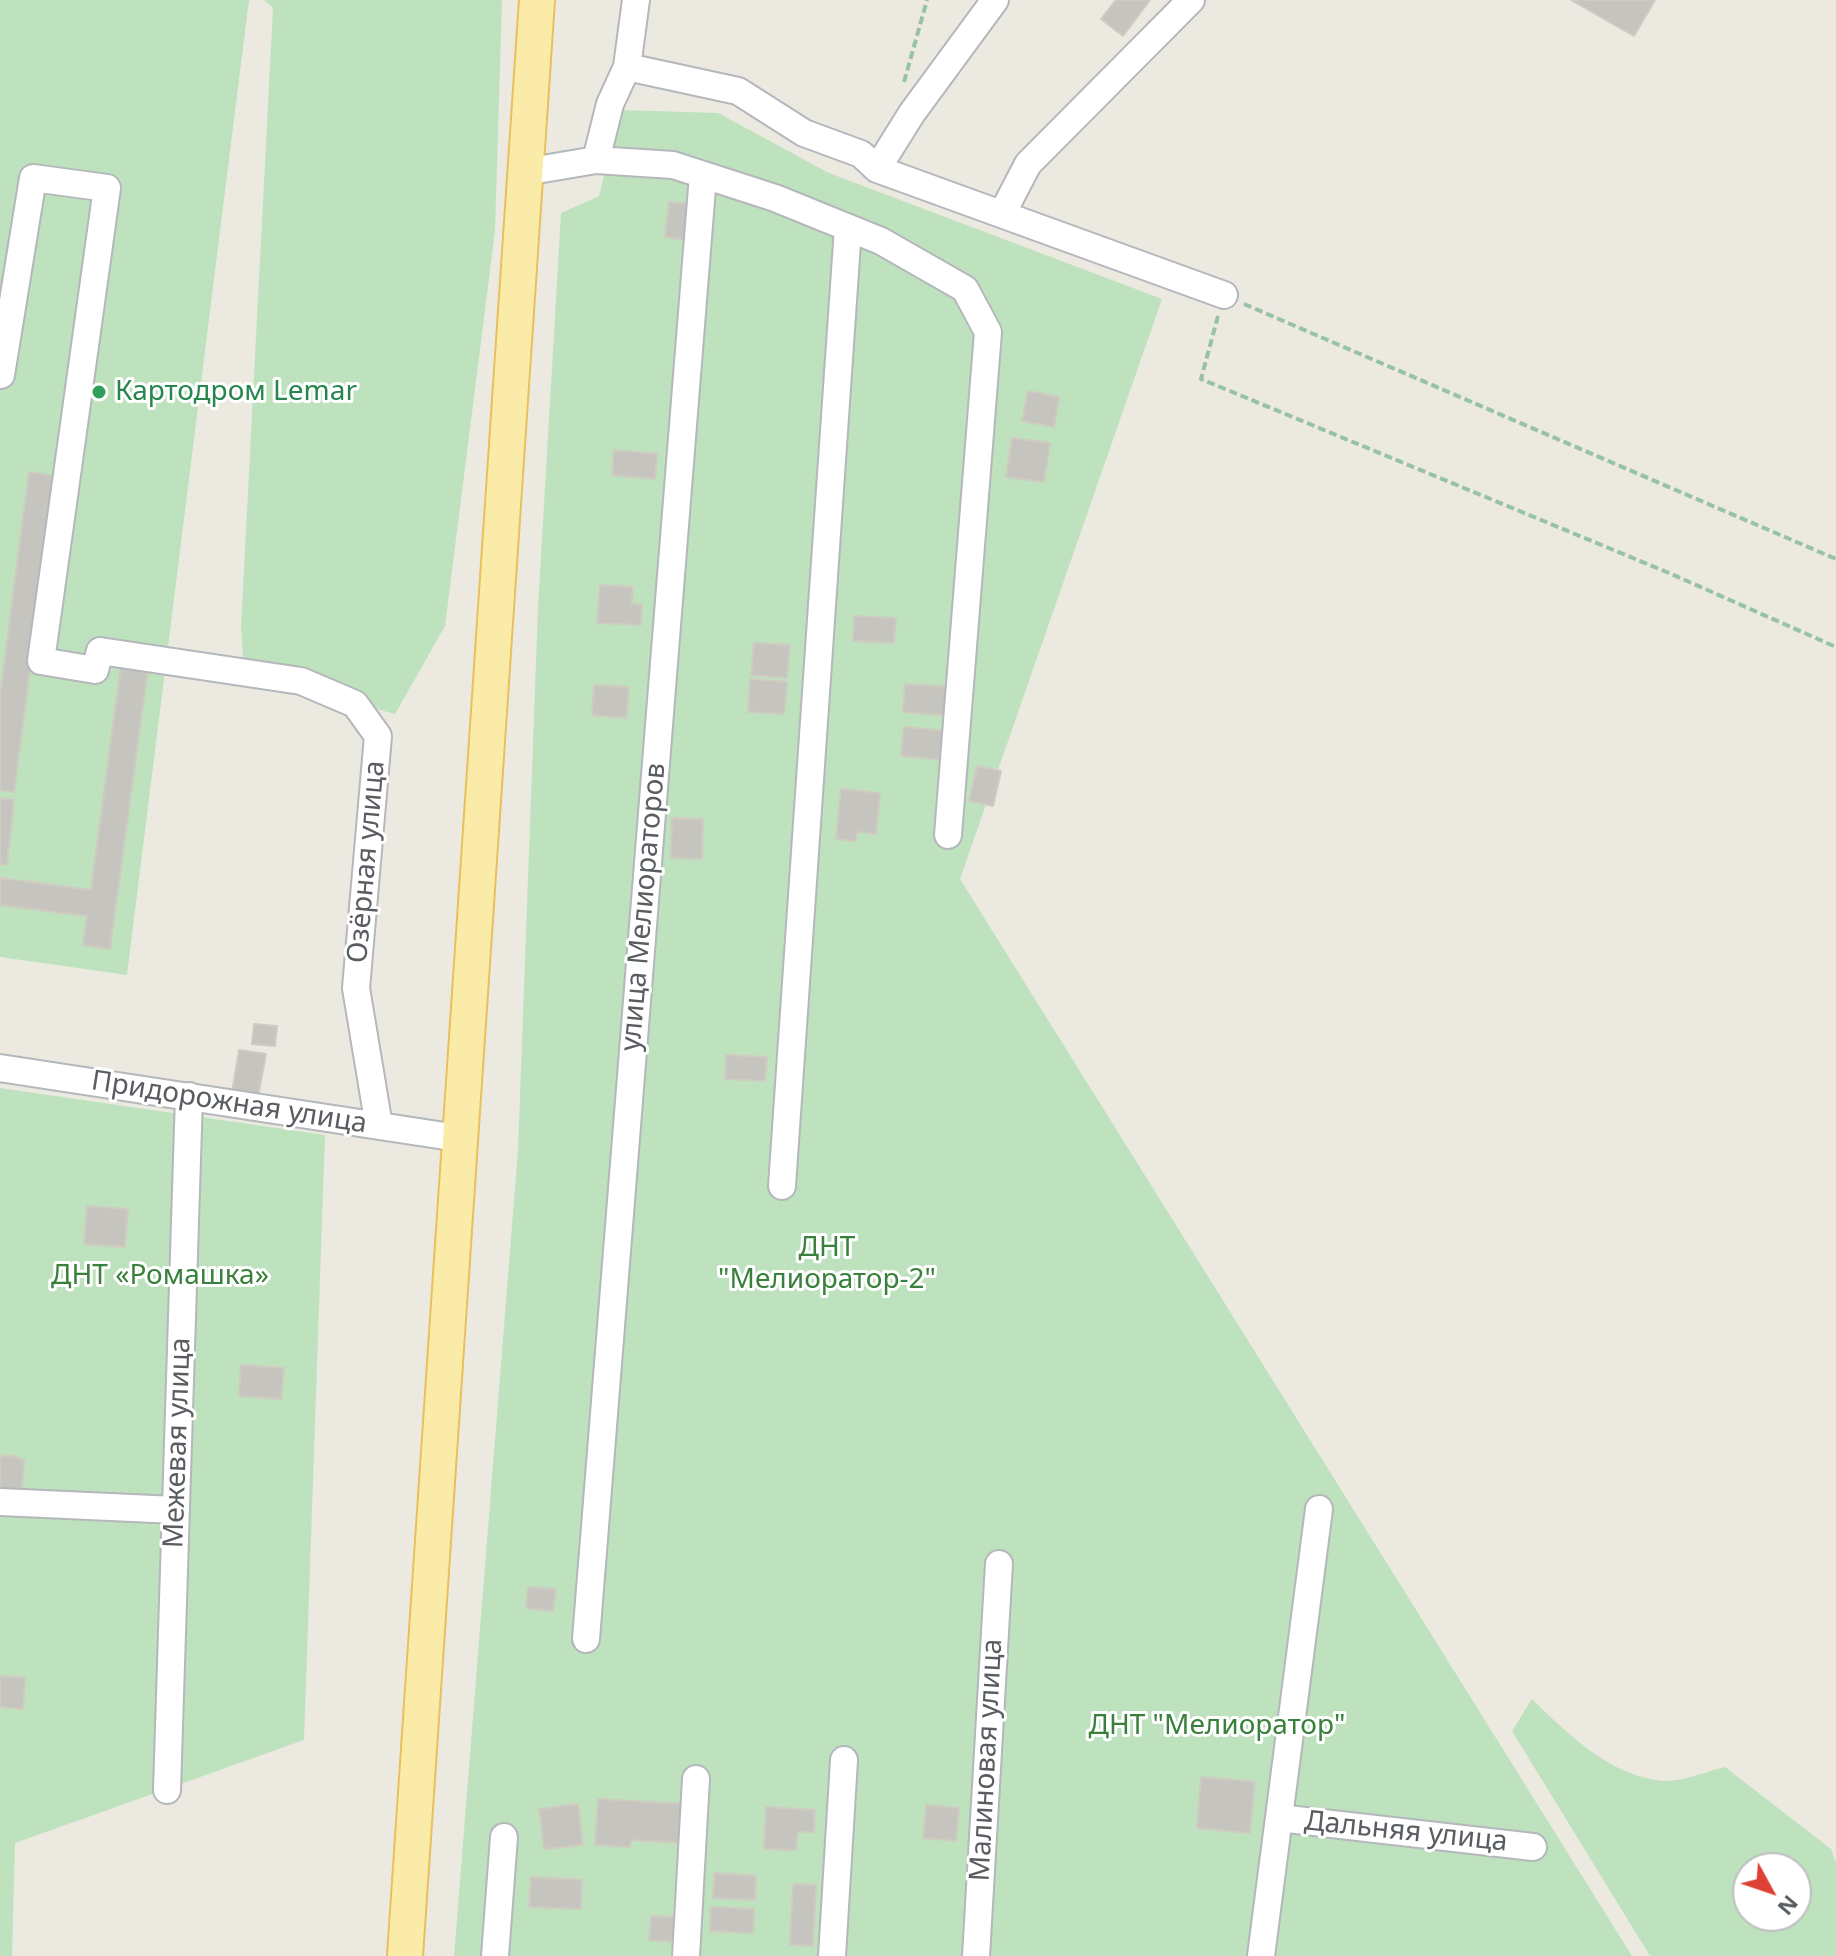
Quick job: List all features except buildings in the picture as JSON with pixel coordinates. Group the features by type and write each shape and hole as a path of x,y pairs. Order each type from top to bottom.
{"main road":[{"path":"405,1956 537,0"}],"street":[{"path":"596,160 610,104 627,67 636,0"},
{"path":"877,169 912,113 995,0"},
{"path":"1002,214 1028,164 1191,0"},
{"path":"627,67 738,91 804,133 861,154 877,169 1224,295"},
{"path":"525,172 596,160 673,165 775,198 881,241 965,289 988,332 948,835"},
{"name":"улица Мелиораторов","path":"586,1639 703,175"},
{"name":"Озёрная улица","path":"12,305 33,178 107,188 41,661 95,670 100,651 301,681 355,704 378,736 356,988 379,1126"},
{"path":"782,1186 848,228"},
{"path":"0,275 10,286 12,305 1,375"},
{"name":"Придорожная улица","path":"0,1068 458,1138"},
{"name":"Межевая улица","path":"167,1790 189,1096"},
{"path":"0,1502 176,1510"},
{"path":"1261,1956 1319,1509"},
{"name":"Малиновая улица","path":"976,1956 999,1564"},
{"path":"832,1956 844,1760"},
{"path":"686,1956 696,1779"},
{"name":"Дальняя улица","path":"1279,1818 1533,1847"},
{"path":"495,1956 504,1837"}],"path":[{"path":"912,113 898,103 927,0"},
{"path":"1836,559 1224,295 1201,379 1669,573 1836,647"}],"green space":[{"name":"Картодром Lemar","path":"0,0 249,0 127,975 0,957"},
{"path":"264,0 502,0 495,231 445,626 395,714 244,673 241,627 273,8"},
{"name":"ДНТ \"Мелиоратор-2\"","path":"620,110 718,113 829,173 1162,299 960,879 1632,1956 454,1956 518,1150 538,607 561,213 599,196"},
{"name":"ДНТ «Ромашка»","path":"0,1088 325,1135 304,1740 15,1843 12,1956 0,1956"},
{"path":"1532,1699 1592,1752 1608,1763 1645,1778 1671,1781 1725,1767 1831,1849 1836,1863 1836,1956 1650,1956 1512,1731"}],"place":[{"name":"Картодром Lemar","path":"99,392"}],"park label":[{"name":"ДНТ \"Мелиоратор\"","path":"1217,1726"}]}
